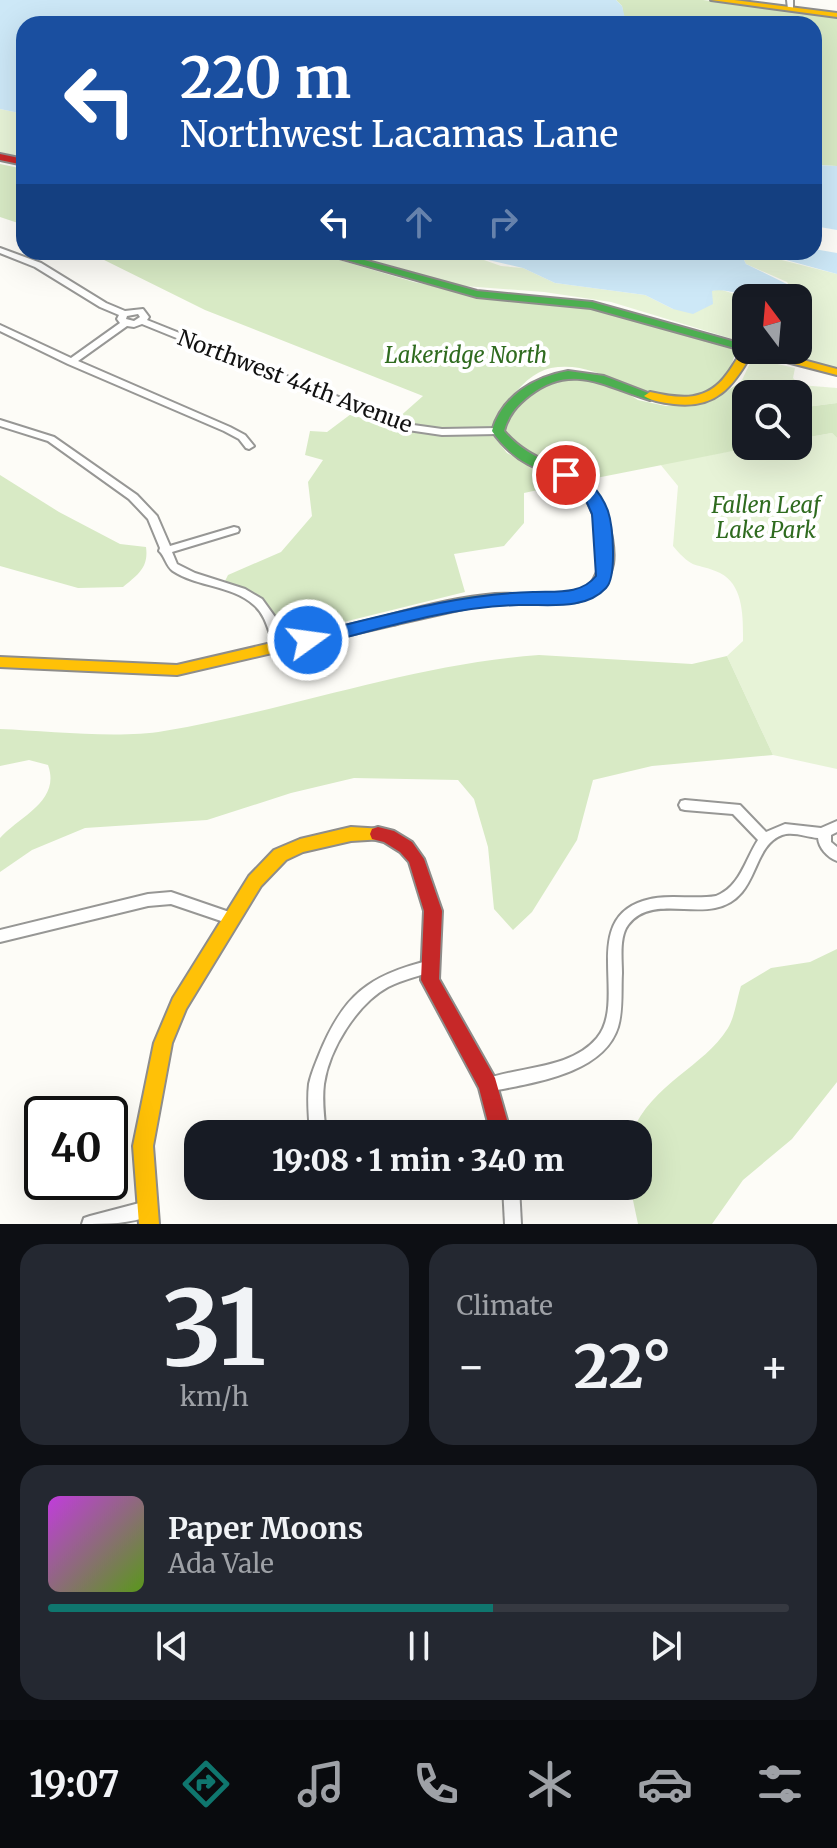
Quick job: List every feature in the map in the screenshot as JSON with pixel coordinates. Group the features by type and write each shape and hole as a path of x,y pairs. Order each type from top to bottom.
{"street":[{"path":"715,0 791,5 837,15"},
{"name":"Northwest 44th Avenue","path":"25,260 124,318 142,312 145,317 142,321 404,427 442,432 498,431"},
{"path":"352,260 466,292 592,305 732,344"},
{"path":"71,362 124,318"},
{"path":"0,328 227,429 242,437 249,446"},
{"path":"0,662 165,671 456,605 493,599 569,599 584,596 596,588 606,569 601,514 594,498 574,479 510,450 498,431 500,421 538,380 549,376 568,372 589,373 610,379 648,398 694,400 715,394 727,385 740,364"},
{"path":"806,364 837,372"},
{"path":"0,423 51,439 133,497 153,518 164,551 173,566 182,573 241,592 258,602 269,617 280,647"},
{"path":"164,551 234,530"},
{"path":"685,805 736,809 766,840"},
{"path":"488,1085 583,1060 592,1054 610,1030 618,932 627,917 654,904 700,905 729,898 743,884 758,850 766,840 788,828 830,830 825,844 837,855"},
{"path":"90,1224 148,1216 143,1146 163,1043 179,1004 255,881 280,855 300,846 351,834 388,836 406,847 416,859 433,911 430,980 488,1085 497,1120"},
{"path":"0,936 148,900 171,898 230,918"},
{"path":"318,1120 317,1078 339,1024 359,999 379,983 406,971 431,966"},
{"path":"512,1200 513,1224"}],"green space":[{"path":"616,0 703,0 837,16 837,166 822,165 822,16 624,16 622,6"},
{"path":"0,109 16,112 16,156 0,152"},
{"path":"0,164 16,167 16,222 0,217"},
{"name":"Lakeridge North","path":"104,260 339,260 414,282 485,297 589,306 732,349 732,361 722,380 705,392 685,398 647,392 591,371 571,367 551,368 524,383 491,427 429,429 397,419 423,396 205,310"},
{"path":"371,260 484,260 501,266 523,268 555,283 645,295 673,309 711,296 712,291 719,289 732,293 732,339 611,302 544,292 464,286"},
{"path":"744,260 782,260 837,274 837,369 812,362 812,284 787,282 746,264"},
{"path":"750,364 778,364 795,368 795,380 742,380"},
{"path":"561,374 602,378 638,400 666,406 711,401 732,388 732,451 586,480 519,453 506,437 503,429 513,407 531,390"},
{"path":"812,386 837,388 837,403 812,406"},
{"path":"837,403 837,438 832,433 812,437 812,406"},
{"path":"351,414 387,428 392,424 425,434 491,433 507,453 566,484 524,493 524,523 504,546 454,554 465,592 283,637 262,601 225,581 228,575 281,552 312,516 308,482 323,460 305,455 310,431 327,432"},
{"name":"Fallen Leaf Lake Park","path":"832,433 837,438 837,769 773,755 727,656 743,641 738,594 728,578 691,563 673,546 678,486 660,464 732,451 732,460 812,460 812,437"},
{"path":"0,475 59,512 120,544 146,547 146,560 141,570 123,587 78,588 0,566"},
{"path":"539,655 692,664 727,656 773,755 652,766 593,780 577,840 532,912 513,930 494,909 488,847 474,799 458,780 354,778 291,793 207,820 85,828 32,850 0,872 0,838 44,798 50,778 48,765 29,760 0,766 0,729 105,734 164,731 258,712 398,677"},
{"path":"837,949 837,1082 792,1139 743,1180 712,1224 638,1224 633,1200 652,1200 652,1120 638,1120 640,1116 665,1088 718,1042 728,1028 741,986 771,968 810,962"}],"water":[{"path":"0,0 616,0 622,6 624,16 16,16 16,112 0,109"},
{"path":"822,165 837,166 837,230 822,227"},
{"path":"822,250 837,253 837,274 786,260 822,260"},
{"path":"488,260 744,260 746,264 787,284 732,284 732,292 712,291 713,304 693,314 673,309 645,295 555,283 523,268"}],"traffic: fast":[{"path":"352,260 477,294 592,305 732,344"},
{"path":"392,620 481,600 577,597 596,587 603,576 607,546 594,502 587,491 567,475 520,454 498,431 499,426 522,395 553,377 584,375 600,378 650,396"}],"traffic: slow":[{"path":"715,0 837,15"},
{"path":"650,396 685,402 710,397 720,390 740,364"},
{"path":"806,364 837,372"},
{"path":"0,662 177,670 392,620"},
{"path":"149,1224 143,1146 163,1043 179,1004 255,881 280,855 300,846 351,834 378,834"}],"traffic: jam":[{"path":"0,157 16,160"},
{"path":"378,834 406,847 416,859 433,911 430,980 488,1085 497,1120"}],"route":[{"path":"308,640 493,599 569,599 584,596 596,588 605,576 601,514 591,493 566,475"}]}
